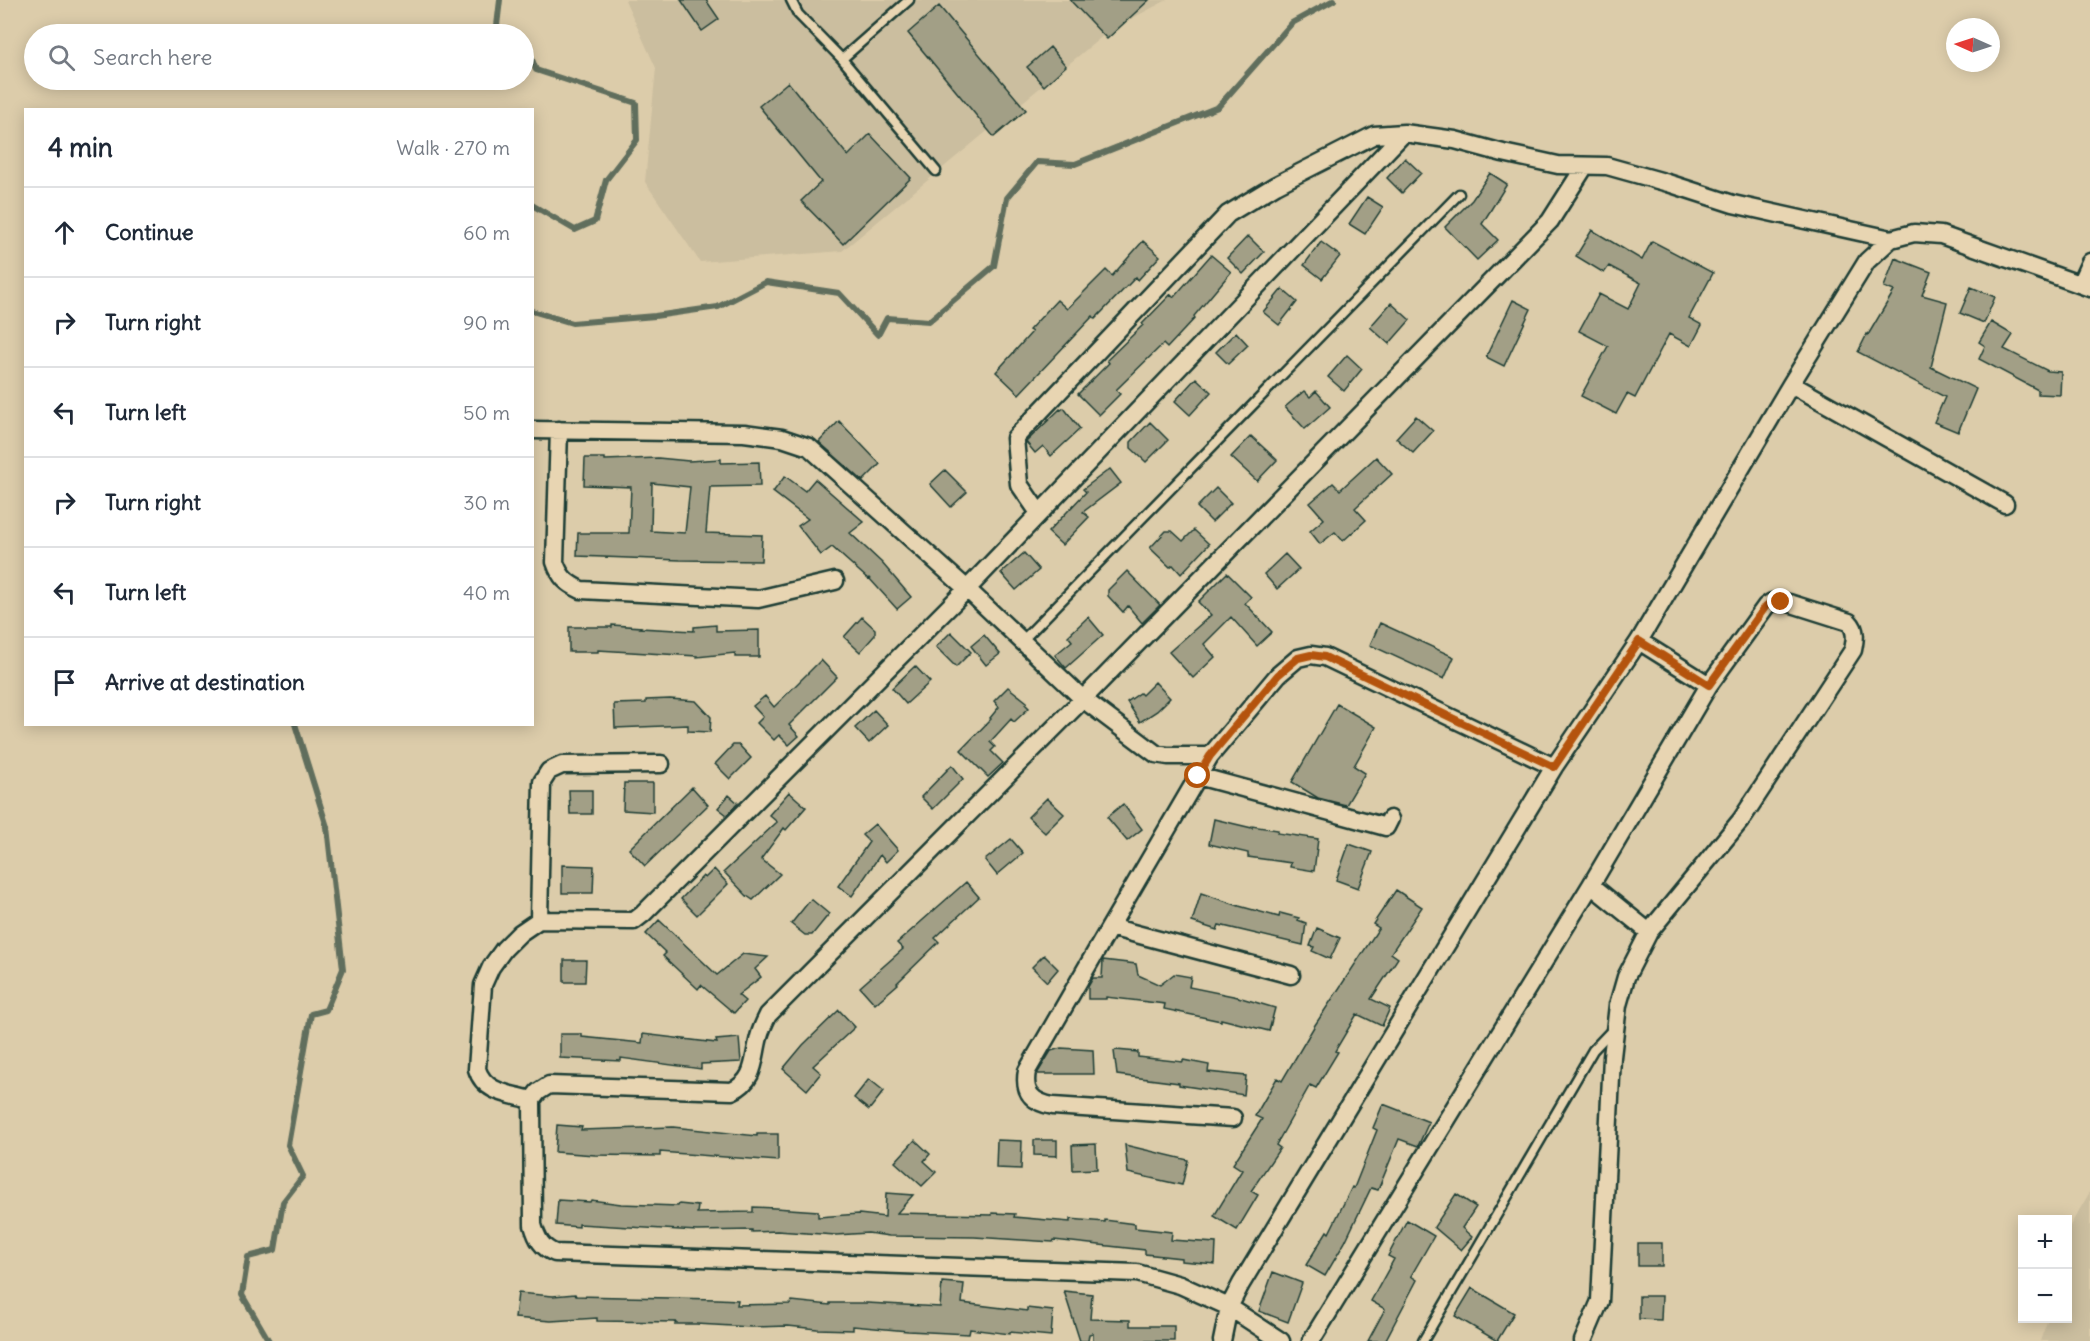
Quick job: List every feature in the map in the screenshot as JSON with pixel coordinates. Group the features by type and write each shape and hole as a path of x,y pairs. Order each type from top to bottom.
{"street":[{"path":"532,1100 488,1087 480,1080 477,1069 483,985 491,967 504,949 520,933 539,920 630,922 637,920 967,589 1404,133"},
{"path":"1040,513 1019,484 1015,438 1228,214 1270,188 1374,135 1404,133 1455,140 1558,165 1607,166 1733,204 1891,239 1914,233 1941,236 2085,286 2090,262"},
{"path":"1281,1341 1229,1307 1180,1285 1137,1273 555,1253 546,1250 533,1225 532,1100 538,1092 549,1086 732,1091 742,1087 751,1072 759,1037 768,1015 1083,699 1550,221 1586,166"},
{"path":"1222,1341 1229,1307 1554,767 1639,641 1791,384 1867,261 1891,239"},
{"path":"1791,384 2005,504"},
{"path":"534,430 744,433 782,438 809,447 967,589 1083,699 1156,754 1210,756"},
{"path":"559,430 555,562 559,574 568,584 580,590 758,599 835,582"},
{"path":"1311,1341 1591,885 1709,685 1766,606 1772,602 1789,603 1849,622 1854,627 1853,650 1741,820 1649,932 1626,977 1618,1005 1612,1057 1600,1300 1583,1341"},
{"path":"1639,641 1709,685"},
{"path":"1233,1118 1053,1106 1042,1104 1032,1098 1025,1081 1027,1071 1210,756 1278,675 1298,658 1311,655 1325,657 1554,767"},
{"path":"539,920 544,776 555,767 562,765 661,764"},
{"path":"1198,776 1386,827 1390,819"},
{"path":"1591,885 1649,932"},
{"path":"1110,927 1291,975"}],"lane":[{"path":"791,0 798,14 842,59 936,171"},
{"path":"842,59 909,0"},
{"path":"1022,642 1459,194"},
{"path":"1423,1341 1593,1050 1616,1026"}],"shaded area":[{"path":"625,0 1167,0 1110,30 842,251 700,262 645,182 656,68"},
{"path":"2090,1192 2090,1341 2040,1341 2047,1323 2072,1323 2072,1222"}],"building":[{"path":"681,0 706,0 719,19 702,31"},
{"path":"1070,0 1149,0 1107,39"},
{"path":"939,6 1026,110 994,137 908,33"},
{"path":"1050,47 1066,66 1044,86 1027,67"},
{"path":"788,82 848,156 870,134 911,178 843,244 801,201 821,182 759,106"},
{"path":"1405,158 1421,173 1402,193 1387,178"},
{"path":"1490,173 1507,184 1482,224 1498,240 1477,260 1445,227 1472,200"},
{"path":"1367,197 1383,207 1365,234 1349,224"},
{"path":"1592,230 1642,260 1652,241 1713,273 1689,318 1702,325 1691,346 1669,334 1635,398 1627,394 1616,414 1581,396 1608,346 1579,331 1599,294 1628,309 1641,283 1609,266 1604,273 1576,256"},
{"path":"1248,236 1264,252 1243,274 1227,258"},
{"path":"1143,241 1160,256 1138,280 1136,277 1095,319 1093,316 1019,394 996,372 1032,332 1029,330 1057,300 1067,309 1106,270 1112,276"},
{"path":"1321,242 1340,256 1322,279 1304,265"},
{"path":"1211,255 1231,272 1194,316 1195,318 1167,348 1163,344 1116,390 1120,394 1099,415 1078,394 1109,363 1107,360 1171,294 1174,297"},
{"path":"1895,258 1931,272 1922,295 1947,302 1931,367 1976,389 1958,432 1934,422 1945,397 1858,352 1894,291 1884,287"},
{"path":"1971,287 1995,297 1984,323 1960,313"},
{"path":"1282,289 1297,302 1279,325 1263,312"},
{"path":"1513,300 1531,309 1504,366 1486,357"},
{"path":"1391,303 1410,320 1389,344 1370,327"},
{"path":"1991,322 2013,335 2004,349 2048,371 2061,372 2060,395 2038,394 2038,390 1979,359 1985,346 1979,342"},
{"path":"1236,332 1248,345 1228,364 1216,352"},
{"path":"1347,355 1362,369 1344,391 1328,377"},
{"path":"1196,378 1211,392 1190,415 1175,401"},
{"path":"1304,391 1310,397 1316,391 1330,407 1305,429 1285,407"},
{"path":"1064,408 1080,429 1051,456 1043,446 1035,453 1026,442 1060,409"},
{"path":"1416,416 1433,431 1413,453 1396,438"},
{"path":"839,421 880,464 863,481 819,442"},
{"path":"1150,422 1168,440 1146,462 1131,448 1131,442"},
{"path":"1251,436 1277,460 1257,481 1231,457"},
{"path":"1376,457 1392,474 1355,508 1366,520 1343,541 1335,532 1320,544 1310,531 1324,519 1310,503 1333,483 1340,490"},
{"path":"585,458 605,458 605,460 658,458 689,461 721,459 721,463 759,462 760,486 710,487 706,533 762,535 761,561 577,556 578,533 629,533 631,487 584,485","holes":["652,483 690,487 685,533 651,531"]},
{"path":"1110,469 1121,483 1083,512 1089,517 1062,545 1048,532 1086,492 1083,489"},
{"path":"945,470 967,492 951,507 930,484"},
{"path":"785,476 805,491 815,479 864,522 850,533 882,563 911,597 897,609 869,578 832,547 821,555 798,526 808,519 773,492"},
{"path":"1216,488 1231,503 1212,522 1197,507"},
{"path":"1194,530 1209,544 1181,574 1150,548 1166,531 1172,531 1183,541"},
{"path":"1024,553 1039,570 1016,590 1001,573"},
{"path":"1285,554 1299,569 1277,589 1264,574"},
{"path":"1127,571 1160,605 1142,623 1128,606 1123,612 1108,596 1108,590"},
{"path":"1227,573 1251,597 1245,603 1272,632 1257,646 1231,617 1204,644 1215,657 1193,678 1169,652 1211,615 1198,602"},
{"path":"862,617 875,629 875,635 860,652 844,637"},
{"path":"1088,617 1103,635 1066,668 1055,655 1072,641 1068,636"},
{"path":"1380,623 1454,657 1444,679 1370,645"},
{"path":"612,625 694,631 694,627 716,625 716,631 759,630 759,657 735,657 735,653 697,657 598,650 598,652 569,652 569,627 612,627"},
{"path":"951,632 971,652 956,667 936,647"},
{"path":"984,635 1000,654 986,665 971,646"},
{"path":"821,660 837,677 789,725 799,736 789,745 779,735 774,740 757,723 763,717 753,706 765,696 774,707"},
{"path":"915,666 930,682 906,704 892,688"},
{"path":"1155,682 1170,698 1157,711 1140,722 1127,702 1140,693 1142,695"},
{"path":"1008,687 1027,702 1025,704 1029,708 1014,722 1011,719 990,742 995,747 991,751 1003,763 988,777 961,750 991,719 999,707 994,701"},
{"path":"646,700 696,701 711,717 710,732 688,731 688,725 615,728 614,704 646,703"},
{"path":"1337,704 1376,727 1354,766 1365,773 1346,805 1318,798 1292,782"},
{"path":"874,710 888,725 869,743 855,728"},
{"path":"733,745 739,745 751,758 730,779 715,764"},
{"path":"952,765 963,779 933,809 921,797"},
{"path":"624,783 653,783 653,812 623,810"},
{"path":"692,787 708,805 645,866 629,849"},
{"path":"569,790 592,790 592,814 570,814"},
{"path":"789,792 806,807 786,830 784,828 761,859 780,874 753,900 724,872 777,822 769,815"},
{"path":"729,795 738,803 727,815 718,808"},
{"path":"1047,798 1064,814 1045,833 1028,817"},
{"path":"1123,804 1142,829 1127,841 1107,817"},
{"path":"1214,819 1252,828 1252,826 1278,830 1277,833 1318,839 1314,871 1290,867 1291,863 1248,857 1248,853 1209,844"},
{"path":"875,824 898,850 886,862 880,855 852,896 838,886 869,842 862,835"},
{"path":"1011,839 1023,853 997,875 985,860"},
{"path":"1349,844 1372,852 1358,888 1336,880"},
{"path":"562,865 594,866 593,893 562,893"},
{"path":"714,869 728,884 697,915 681,899 703,876 705,878"},
{"path":"966,882 979,897 935,938 939,942 875,1004 860,987 903,949 897,943"},
{"path":"1396,890 1422,907 1391,953 1398,958 1371,999 1390,1008 1382,1026 1357,1014 1316,1088 1310,1085 1276,1145 1280,1148 1251,1191 1258,1195 1237,1230 1214,1216 1242,1170 1233,1164 1262,1119 1255,1116 1277,1078 1282,1081 1315,1025 1379,928 1373,924"},
{"path":"1201,893 1279,917 1280,913 1299,918 1298,920 1306,923 1303,945 1219,925 1217,930 1192,922"},
{"path":"811,899 829,914 812,935 805,935 791,924"},
{"path":"659,920 717,975 743,954 768,957 755,969 761,977 738,995 745,1001 734,1013 701,985 698,989 663,956 666,953 646,934"},
{"path":"1317,928 1340,938 1330,959 1312,951 1314,947 1310,946"},
{"path":"1044,955 1058,969 1047,982 1032,967"},
{"path":"564,960 586,960 585,982 564,982"},
{"path":"1103,960 1136,964 1138,975 1160,985 1174,974 1191,977 1189,987 1238,997 1275,1008 1269,1031 1221,1019 1221,1021 1164,1009 1165,1004 1106,997 1106,999 1088,999 1088,987 1093,978 1102,978"},
{"path":"839,1010 855,1027 813,1066 821,1073 807,1090 783,1069 803,1045"},
{"path":"560,1034 582,1034 582,1037 642,1043 643,1034 717,1043 716,1040 739,1038 741,1062 701,1064 701,1069 621,1058 621,1061 560,1058"},
{"path":"1061,1048 1093,1050 1094,1074 1037,1074 1051,1051"},
{"path":"1114,1051 1138,1052 1138,1057 1183,1062 1183,1060 1209,1065 1208,1072 1246,1076 1244,1095 1117,1075"},
{"path":"869,1079 884,1091 869,1110 854,1098"},
{"path":"1383,1104 1429,1122 1418,1146 1399,1139 1378,1190 1371,1188 1345,1242 1325,1276 1306,1265 1327,1231 1329,1233 1352,1187 1354,1188 1377,1130 1373,1128"},
{"path":"557,1125 582,1127 581,1130 673,1127 757,1136 757,1134 778,1134 778,1161 660,1152 660,1156 555,1152"},
{"path":"915,1140 930,1154 924,1161 936,1172 922,1186 895,1162"},
{"path":"997,1140 1022,1141 1021,1169 996,1168"},
{"path":"1034,1140 1057,1140 1057,1156 1034,1155"},
{"path":"1096,1144 1097,1169 1073,1170 1072,1145"},
{"path":"1125,1145 1188,1160 1182,1185 1128,1173"},
{"path":"886,1193 913,1195 897,1213 1015,1214 1014,1217 1070,1222 1070,1219 1105,1222 1105,1220 1135,1224 1135,1228 1172,1232 1171,1240 1216,1243 1215,1264 1181,1261 1181,1258 1145,1254 1145,1250 1054,1240 1053,1242 974,1237 889,1236 868,1233 836,1235 777,1231 752,1232 752,1230 697,1231 579,1224 579,1227 556,1225 558,1200 678,1206 679,1204 698,1206 697,1213 753,1212 753,1207 818,1211 818,1217 859,1214 885,1217"},
{"path":"1456,1194 1476,1207 1462,1228 1472,1237 1461,1250 1434,1227"},
{"path":"1407,1220 1434,1236 1411,1276 1417,1280 1385,1341 1368,1341 1385,1309 1371,1301 1394,1259 1388,1256"},
{"path":"1638,1243 1662,1243 1662,1266 1638,1266"},
{"path":"1273,1272 1302,1283 1288,1322 1259,1311"},
{"path":"942,1282 964,1284 962,1303 1027,1311 1027,1308 1053,1311 1051,1336 970,1329 969,1334 853,1326 853,1330 597,1321 597,1318 551,1321 515,1318 518,1293 553,1296 575,1294 576,1296 738,1300 737,1305 791,1304 792,1301 830,1305 830,1303 867,1303 940,1307"},
{"path":"1472,1288 1514,1313 1497,1341 1455,1316"},
{"path":"1064,1291 1092,1294 1090,1319 1130,1320 1130,1326 1174,1326 1174,1341 1093,1341 1093,1333 1089,1334 1088,1341 1080,1341"},
{"path":"1639,1296 1662,1296 1661,1320 1639,1319"}],"waterway":[{"path":"497,24 500,0"},
{"path":"534,312 572,323 655,316 718,307 766,282 839,293 878,335 887,318 929,321 994,266 1007,198 1037,162 1075,164 1218,107 1292,23 1334,0"},
{"path":"534,65 536,70 636,103 637,140 606,180 595,221 575,230 534,206"},
{"path":"269,1341 242,1295 248,1257 275,1250 283,1202 303,1176 288,1145 311,1014 326,1010 343,969 327,827 296,726"}],"route":[{"path":"1198,776 1210,756 1278,675 1298,658 1311,655 1325,657 1554,767 1639,641 1709,685 1766,606 1772,602 1781,602"}]}
